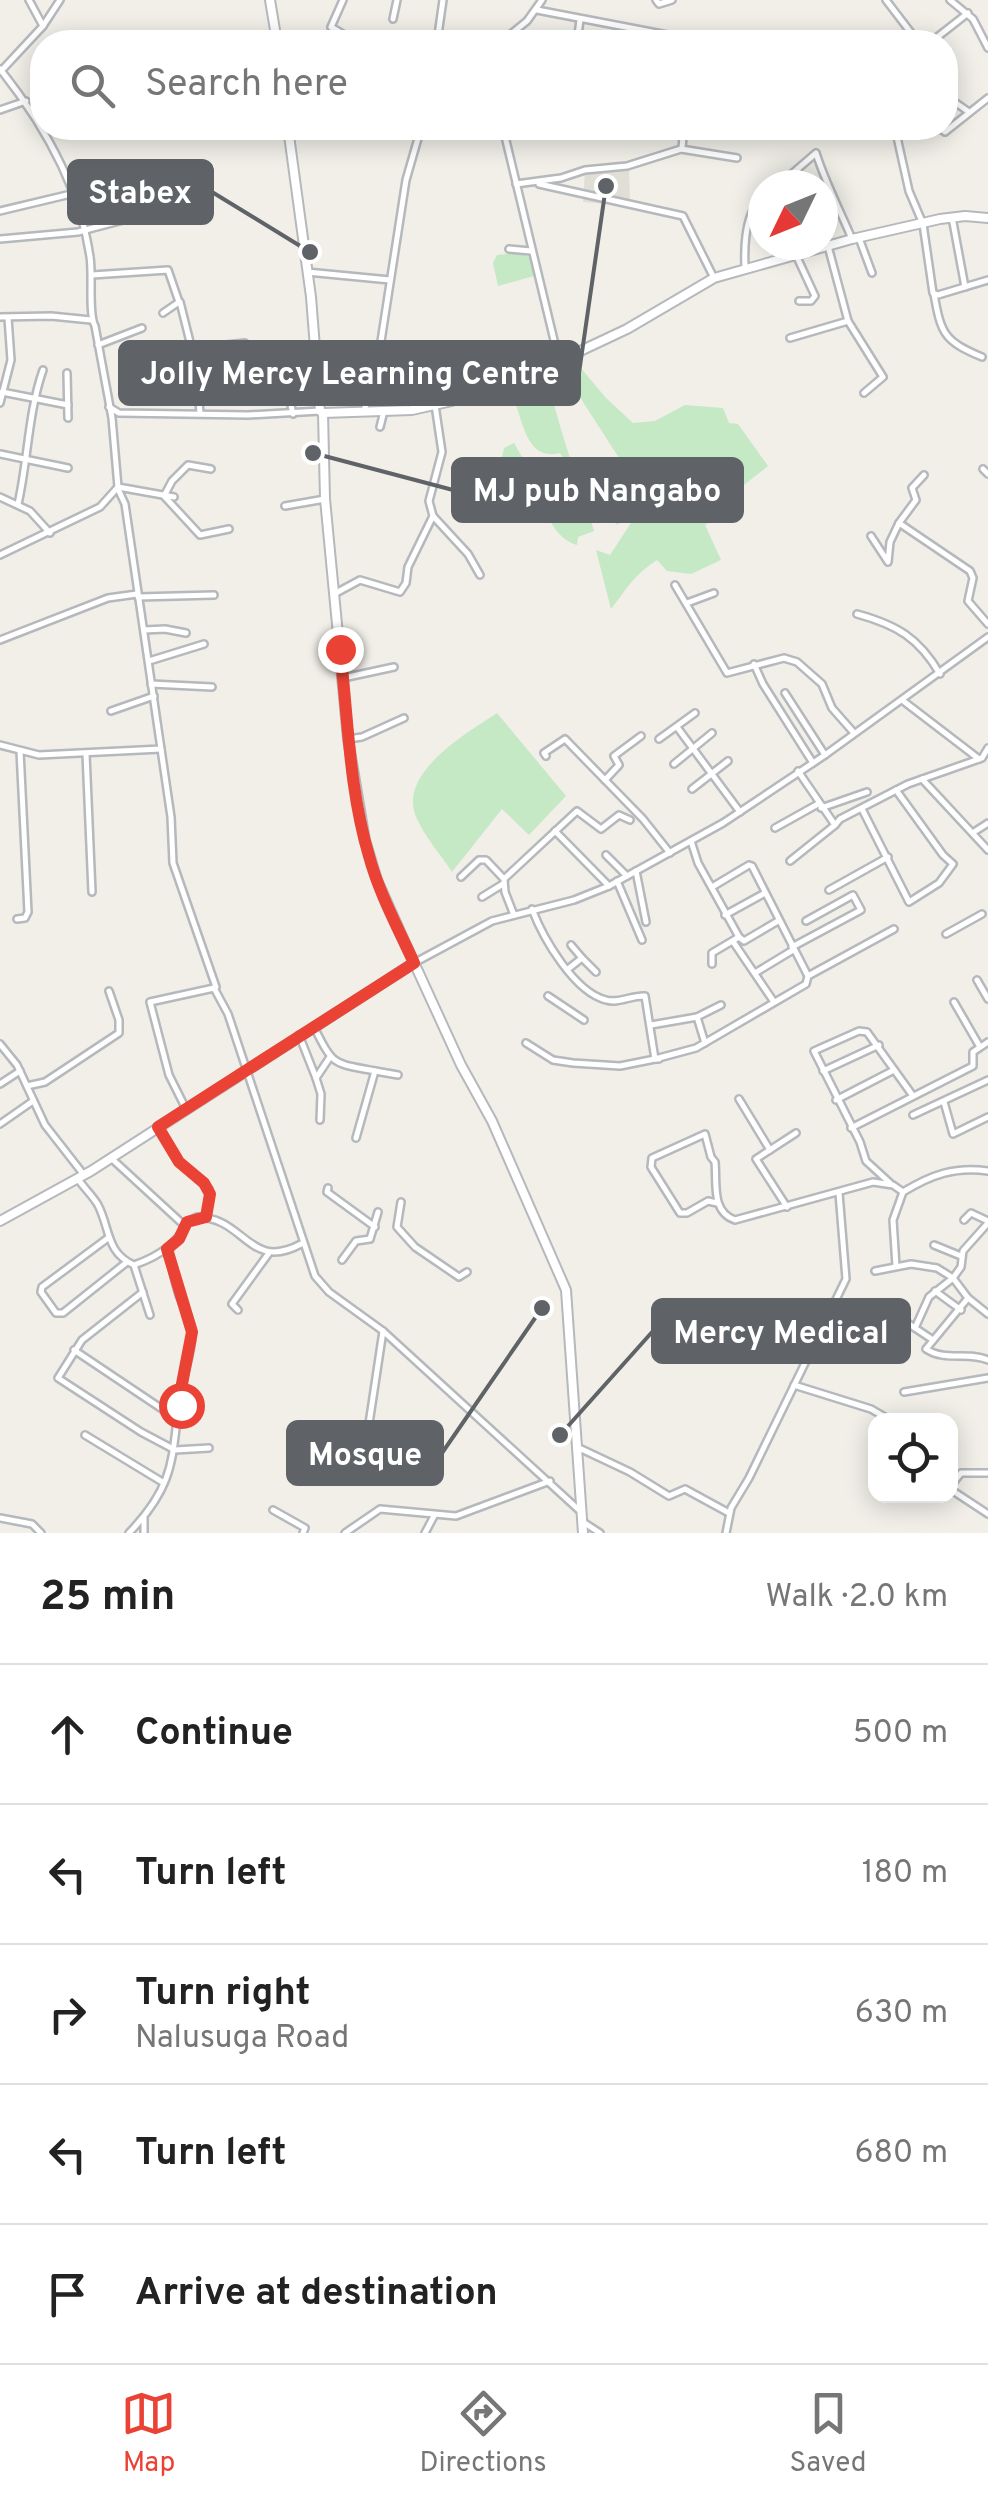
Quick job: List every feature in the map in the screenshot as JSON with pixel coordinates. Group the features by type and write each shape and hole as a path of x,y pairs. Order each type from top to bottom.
{"street":[{"path":"28,0 44,26"},
{"path":"40,30 60,0"},
{"path":"270,0 275,30"},
{"path":"336,30 331,27 342,0"},
{"path":"393,18 398,0"},
{"path":"439,30 444,0"},
{"path":"514,30 537,10 542,0"},
{"path":"656,0 660,4 672,0"},
{"path":"886,0 909,30"},
{"path":"950,0 968,13 988,48"},
{"path":"537,10 636,30"},
{"path":"946,30 968,13"},
{"path":"579,30 580,20"},
{"path":"30,40 1,70 30,107"},
{"path":"958,121 988,98"},
{"path":"0,110 26,102"},
{"path":"958,104 969,112"},
{"path":"52,140 84,230 92,275 91,320 112,418 118,488 125,504 149,661 171,817 173,863 246,1069 302,1244 315,1276 329,1292 383,1331 550,1481 600,1533"},
{"path":"290,140 321,412 325,499 348,739 369,857 566,1290 583,1533"},
{"path":"364,411 376,366 406,180 418,140"},
{"path":"506,140 559,361"},
{"path":"681,149 683,140"},
{"path":"898,140 909,192 922,224 926,258 946,337 982,358"},
{"path":"515,184 627,166 681,149 737,158"},
{"path":"796,170 816,153 820,170"},
{"path":"532,183 683,216 714,278"},
{"path":"75,204 121,191"},
{"path":"0,211 72,194"},
{"path":"838,204 872,273"},
{"path":"952,218 965,287"},
{"path":"838,243 952,218 988,218"},
{"path":"0,238 84,230 127,219"},
{"path":"745,268 748,227"},
{"path":"509,248 531,250"},
{"path":"109,406 119,412 293,414 434,405 532,373 627,329 714,278 776,260"},
{"path":"798,260 815,296 811,301 799,301"},
{"path":"832,260 848,321 883,377 864,393"},
{"path":"92,275 168,270 181,302 194,359 200,413"},
{"path":"306,272 390,280"},
{"path":"934,294 988,280"},
{"path":"162,314 181,302"},
{"path":"0,403 12,360 4,317 91,320"},
{"path":"790,338 848,321"},
{"path":"97,346 142,328"},
{"path":"194,359 226,345 244,343 288,392 293,414"},
{"path":"18,504 34,398 43,370"},
{"path":"68,373 68,418"},
{"path":"1,392 68,405"},
{"path":"434,405 442,452 430,497 433,516 468,554 480,574"},
{"path":"380,426 384,411"},
{"path":"112,418 119,412"},
{"path":"0,454 68,468"},
{"path":"164,496 188,465 211,469"},
{"path":"871,536 889,562 890,542 901,516 916,500 912,488 924,475"},
{"path":"118,488 174,497"},
{"path":"0,555 100,507 118,488"},
{"path":"164,496 200,535 229,529"},
{"path":"0,498 18,504 41,520 50,532"},
{"path":"285,506 325,499"},
{"path":"336,593 360,580 400,592 433,516"},
{"path":"899,523 970,571 973,578 968,601 988,624"},
{"path":"674,585 726,673 784,658 797,662 822,684 832,708 854,733"},
{"path":"687,603 714,593"},
{"path":"0,640 108,598 214,595"},
{"path":"857,614 918,642 940,674"},
{"path":"144,630 186,633"},
{"path":"0,1221 111,1158 313,1025 476,928 581,898 691,841 826,755 988,638"},
{"path":"149,661 204,644"},
{"path":"754,664 762,684 813,763"},
{"path":"344,678 394,667"},
{"path":"151,684 212,687"},
{"path":"785,692 826,755"},
{"path":"111,711 154,696"},
{"path":"902,700 979,759"},
{"path":"660,739 696,713"},
{"path":"348,739 362,737 404,718"},
{"path":"677,726 740,812"},
{"path":"674,764 712,733"},
{"path":"604,780 618,765 614,756 640,736"},
{"path":"544,752 565,738 670,853"},
{"path":"0,744 39,755 161,749"},
{"path":"790,860 862,808 922,779 979,759 988,748"},
{"path":"17,919 25,918 28,912 20,750"},
{"path":"86,754 92,892"},
{"path":"692,789 728,761"},
{"path":"798,771 834,825"},
{"path":"922,779 988,850"},
{"path":"862,808 910,902 940,883 953,864 928,837 896,790"},
{"path":"775,828 820,806 867,792"},
{"path":"482,897 504,882 576,811 601,829 622,814 630,820"},
{"path":"974,832 988,823"},
{"path":"556,831 609,886"},
{"path":"691,841 736,940 774,1002"},
{"path":"606,855 627,876"},
{"path":"829,890 888,858"},
{"path":"460,877 484,860 504,882 514,915"},
{"path":"526,1044 553,1060 573,1063 620,1066 658,1059 706,1043 809,982 748,865 712,887"},
{"path":"636,872 646,922"},
{"path":"617,882 642,940"},
{"path":"726,916 765,893"},
{"path":"756,972 861,910 853,895 806,921"},
{"path":"532,909 548,945 603,1000 645,996 658,1059"},
{"path":"946,934 982,914"},
{"path":"712,964 710,955 736,940 744,941 778,920"},
{"path":"808,976 894,929"},
{"path":"571,945 596,972"},
{"path":"568,969 582,958"},
{"path":"978,980 988,998"},
{"path":"186,1109 168,1075 150,1002 217,989"},
{"path":"27,1086 45,1082 119,1033 119,1020 109,991"},
{"path":"548,996 584,1020"},
{"path":"954,1002 980,1047"},
{"path":"651,1025 697,1017 721,1005"},
{"path":"697,1017 706,1043"},
{"path":"313,1025 339,1066 398,1075"},
{"path":"903,1192 866,1161 813,1052 863,1030 913,1096"},
{"path":"299,1035 321,1094 320,1120"},
{"path":"851,1128 973,1066 972,1054 988,1042"},
{"path":"0,1044 20,1070 45,1125 97,1204 115,1251 130,1263 150,1315"},
{"path":"822,1071 878,1045"},
{"path":"316,1078 330,1057"},
{"path":"0,1084 20,1070"},
{"path":"836,1100 894,1070"},
{"path":"356,1138 374,1071"},
{"path":"913,1116 988,1080"},
{"path":"739,1099 770,1150"},
{"path":"0,1124 33,1101"},
{"path":"944,1102 954,1134 988,1117"},
{"path":"158,1127 179,1162 209,1188 206,1217"},
{"path":"787,1206 756,1162 796,1133"},
{"path":"717,1203 708,1202 688,1214 680,1213 651,1167 652,1158 705,1134 711,1158 716,1162 717,1203 724,1215 735,1220 873,1182 893,1185"},
{"path":"111,1158 185,1226"},
{"path":"896,1266 892,1220 903,1192 958,1168 988,1171"},
{"path":"328,1188 326,1192 375,1228"},
{"path":"726,1533 729,1512 846,1280 839,1193"},
{"path":"401,1202 397,1227 411,1243 459,1276 467,1272"},
{"path":"342,1260 356,1241 370,1239 378,1212"},
{"path":"915,1328 935,1291 953,1278 961,1267 962,1256 988,1222 971,1213 964,1220"},
{"path":"108,1238 42,1287 56,1313 63,1313 130,1263 167,1249 179,1239 192,1218 206,1217 269,1253 286,1252 302,1244"},
{"path":"934,1245 962,1256"},
{"path":"129,1533 156,1503 171,1473 192,1332 167,1249"},
{"path":"238,1310 232,1304 269,1253"},
{"path":"875,1271 896,1266 929,1267 953,1278 968,1298 988,1314"},
{"path":"935,1291 960,1310"},
{"path":"142,1292 82,1340 59,1374 60,1381 174,1450 208,1448"},
{"path":"968,1298 926,1349 950,1358 988,1360"},
{"path":"906,1322 933,1340"},
{"path":"362,1470 383,1331"},
{"path":"74,1350 165,1411 178,1413"},
{"path":"904,1392 988,1378"},
{"path":"794,1385 877,1413"},
{"path":"85,1435 164,1483"},
{"path":"575,1446 630,1472 668,1496 686,1489 729,1512"},
{"path":"958,1477 961,1473 988,1473"},
{"path":"345,1533 380,1510 456,1516 550,1481"},
{"path":"958,1493 988,1514"},
{"path":"273,1510 297,1521 305,1528 303,1533"},
{"path":"425,1533 434,1516"},
{"path":"0,1518 32,1524 42,1533"},
{"path":"144,1518 144,1533"}],"shaded area":[{"path":"629,166 630,206 583,202 585,170"}],"green space":[{"path":"518,253 530,257 534,276 498,286 493,263 497,255"},
{"path":"574,360 633,423 655,421 685,405 723,408 729,423 738,424 768,466 735,492 731,507 705,525 721,560 691,574 667,571 657,560 636,577 611,609 596,550 610,555 646,500 671,477 661,469 627,501 618,525 600,511 592,489 621,461 574,388 552,396 594,531 578,537 577,545 570,542 554,527 539,499 523,504 496,486 504,448 514,443 533,476 541,477 564,460 560,453 549,454 534,447 515,402 552,376 547,369 560,368"},
{"path":"497,713 566,796 529,835 502,809 452,872 417,819 413,802 416,786 453,743"}],"place":[{"name":"Jolly Mercy Learning Centre","path":"606,186"},
{"name":"Stabex","path":"310,252"},
{"name":"MJ pub Nangabo","path":"313,453"},
{"name":"Mosque","path":"542,1308"},
{"name":"Mercy Medical","path":"560,1435"}],"route":[{"path":"181,1405 192,1332 167,1249 182,1236 187,1222 206,1217 210,1194 209,1188 179,1162 158,1127 414,963 369,857 351,763 340,649"}]}
